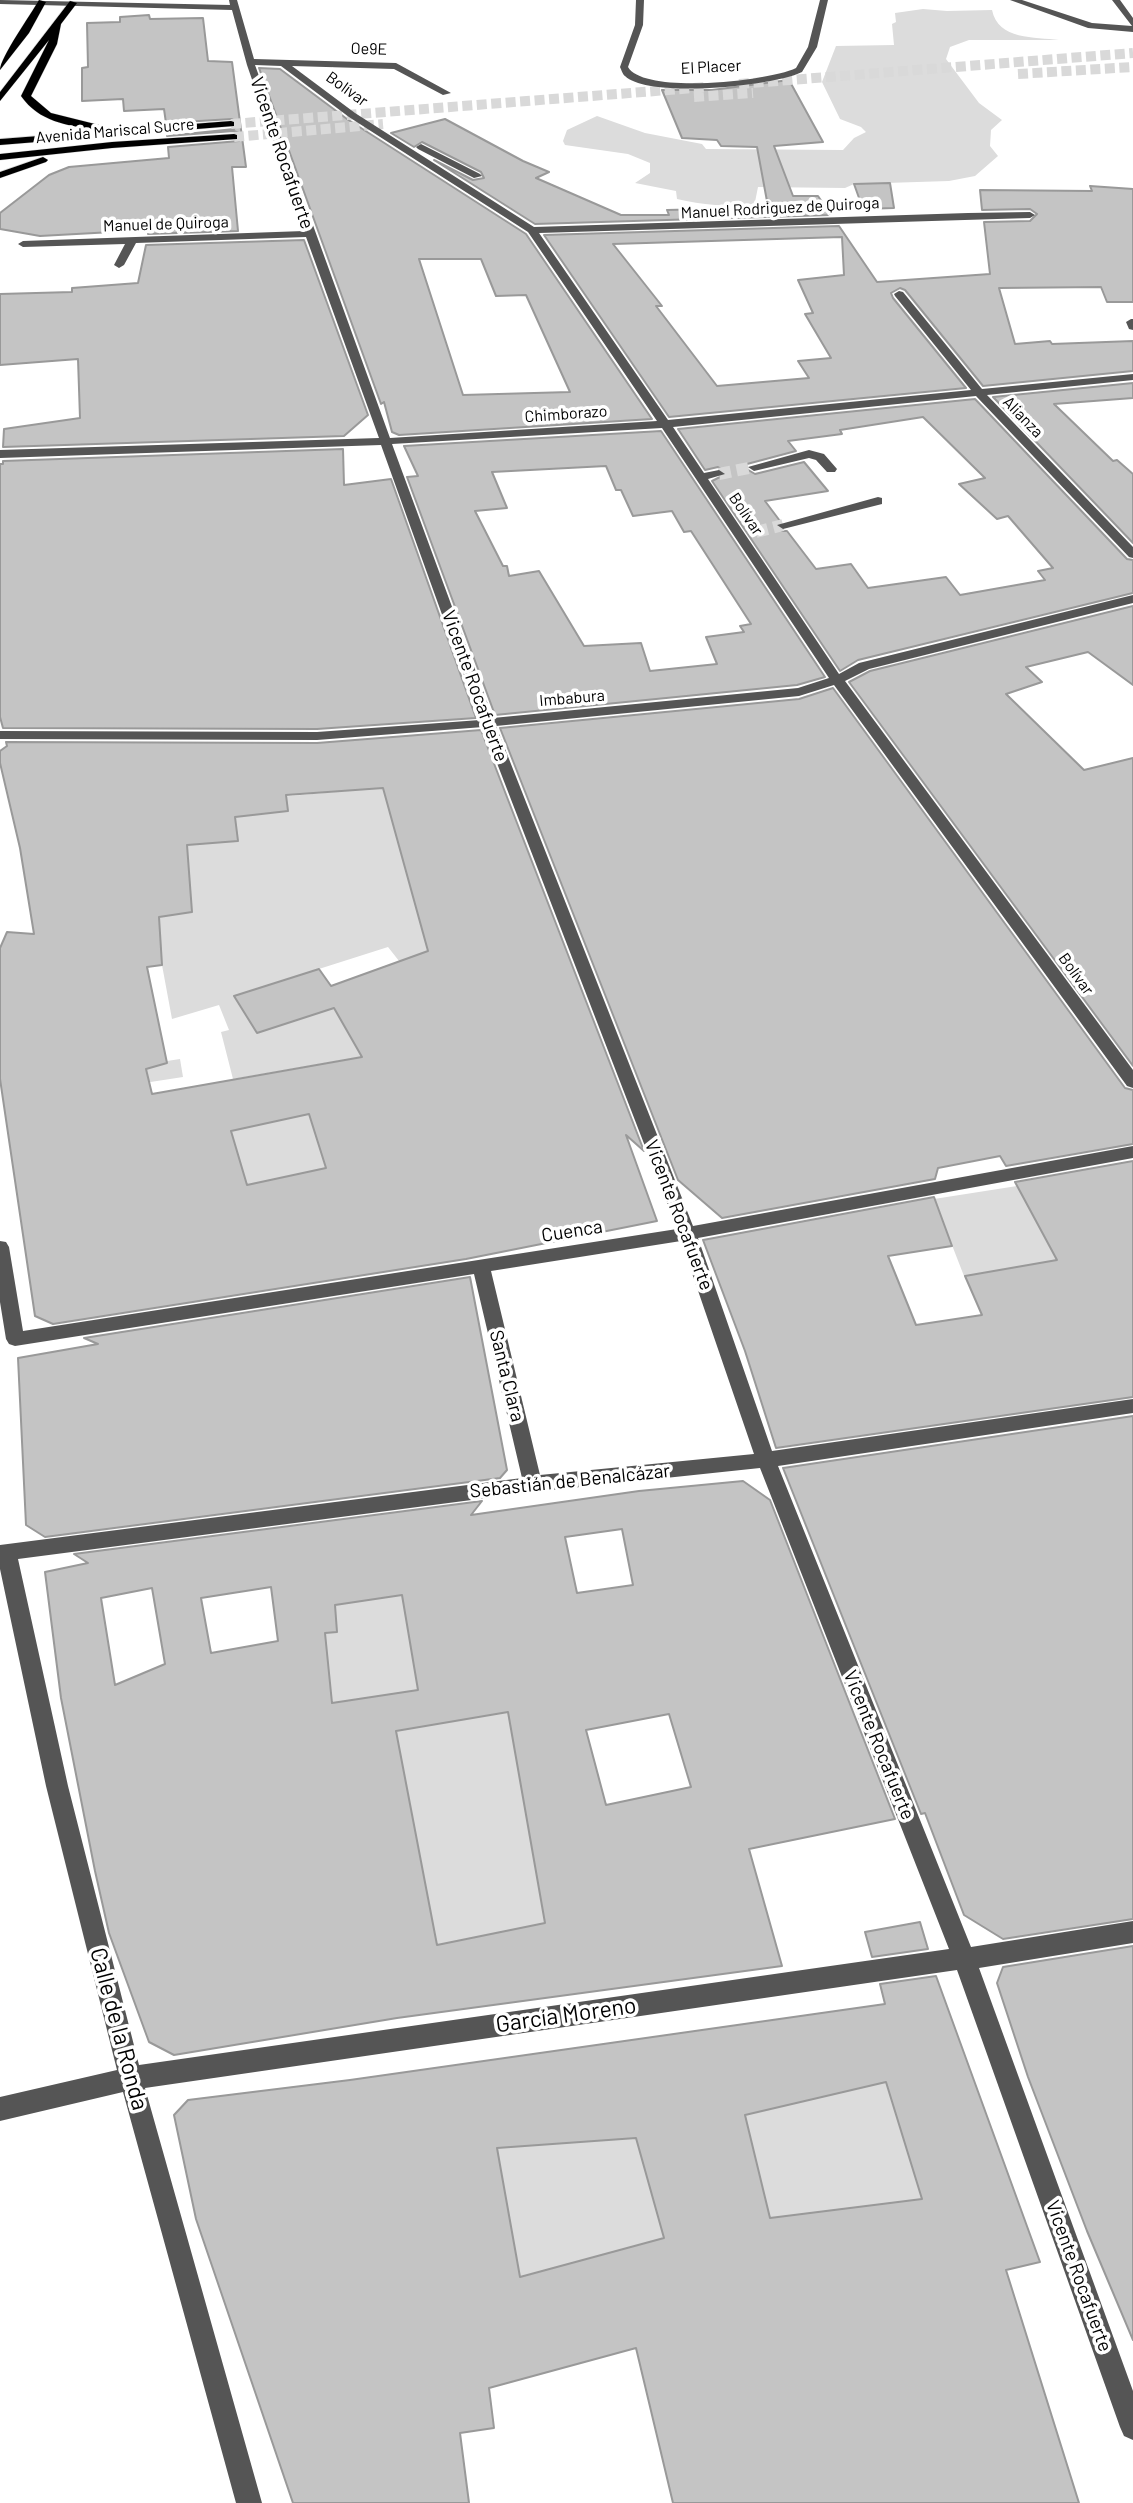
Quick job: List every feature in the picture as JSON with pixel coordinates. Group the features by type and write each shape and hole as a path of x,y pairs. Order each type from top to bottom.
{"main road":[{"path":"0,67 25,33 42,2"},
{"path":"0,98 73,3"},
{"path":"57,23 55,42 32,78 26,96 30,104 59,119 121,131"},
{"name":"Avenida Mariscal Sucre","path":"0,142 231,124"},
{"name":"Avenida Mariscal Sucre","path":"0,157 112,145 234,137"},
{"path":"0,175 65,154 112,145"}],"street":[{"name":"El Placer","path":"640,0 643,11 641,22 628,48 624,67 630,76 648,82 704,86 780,79 797,72 809,54 824,0"},
{"path":"1014,0 1091,26 1133,26"},
{"path":"1116,0 1133,26"},
{"path":"8,1 233,4"},
{"name":"Vicente Rocafuerte","path":"233,4 310,234 488,723 687,1232 766,1460 965,1960 1133,2427"},
{"path":"251,62 284,64"},
{"name":"Oe9E","path":"284,64 396,66 446,93"},
{"name":"Bolívar","path":"284,64 352,115 532,230 837,680 1133,1082"},
{"path":"352,115 360,116 477,176"},
{"name":"Manuel Rodriguez de Quiroga","path":"532,230 671,229 916,217 1030,215"},
{"name":"Manuel de Quiroga","path":"23,244 310,234"},
{"path":"119,265 121,258 131,247 131,240"},
{"name":"Alianza","path":"899,294 978,393 1133,554"},
{"name":"Chimborazo","path":"0,454 384,441 666,424 1133,377"},
{"path":"754,467 809,454 820,457 831,469"},
{"path":"701,477 719,474"},
{"path":"783,525 878,501"},
{"path":"738,534 754,532"},
{"name":"Imbabura","path":"0,736 317,736 488,723 799,692 837,680 864,666 1133,599"},
{"name":"Cuenca","path":"0,1247 15,1339 481,1268 1133,1152"},
{"name":"Santa Clara","path":"481,1268 533,1484"},
{"name":"Sebastián de Benalcázar","path":"3,1552 533,1484 766,1460 1133,1406"},
{"name":"Calle de la Ronda","path":"3,1552 57,1786 131,2078 249,2503"},
{"name":"García Moreno","path":"0,2109 131,2078 920,1963 965,1960 1133,1932"}],"shaded area":[{"path":"923,9 992,10 996,20 1010,32 1059,40 969,40 950,47 946,59 979,103 1002,120 991,130 990,146 998,156 975,176 949,181 854,184 845,188 758,187 754,207 715,205 677,199 676,191 635,183 650,173 650,163 628,154 565,145 563,141 567,130 597,116 645,133 702,144 706,149 843,150 854,138 866,132 861,127 840,119 822,82 836,46 894,45 892,24 896,22 895,13"},
{"path":"391,787 394,824 425,939 458,934 403,966 388,947 234,996 254,1029 264,1030 335,1007 417,1047 233,1079 221,1032 229,1030 219,1005 172,1019 162,965 158,917 192,912 190,891 155,893 175,846 237,841 234,801"},
{"path":"180,1059 183,1077 144,1083 141,1065"},
{"path":"309,1114 326,1168 247,1185 231,1131"},
{"path":"1017,1186 1041,1231 1057,1229 1073,1258 964,1276 934,1199"},
{"path":"402,1595 418,1690 377,1696 335,1727 325,1633 337,1631 335,1605"},
{"path":"508,1712 545,1923 437,1945 396,1731"},
{"path":"886,2082 922,2199 770,2218 745,2115"},
{"path":"636,2138 664,2238 520,2277 497,2148"}],"building":[{"path":"149,15 150,19 203,18 208,61 232,62 246,167 232,167 238,231 148,234 149,230 40,236 0,229 0,213 49,175 69,167 169,158 168,147 239,141 239,133 234,131 167,136 234,129 237,122 232,119 166,123 164,109 124,111 123,99 82,101 82,68 88,67 87,23 120,22 120,17"},
{"path":"259,68 280,69 347,119 526,234 652,419 399,435 392,432 384,402 381,404","holes":["419,259 481,259 496,296 526,295 570,392 463,395"]},
{"path":"789,80 823,142 774,146 793,196 818,196 831,215 535,224 434,160 473,180 484,178 481,172 422,142 414,147 391,133 445,119 549,172 536,178 621,215 669,215 667,210 708,209 708,212 769,212 757,147 721,146 717,140 682,138 662,90 712,90"},
{"path":"890,183 894,208 863,209 854,184"},
{"path":"1090,186 1133,189 1133,302 1107,302 1101,287 999,288 1015,344 1050,341 1052,344 1133,341 1133,371 983,386 905,290 900,288 891,293 893,298 966,388 669,417 544,235 839,226 877,282 990,274 984,222 1030,221 1037,214 1030,209 982,210 980,190 1092,191","holes":["842,237 844,275 798,280 813,313 805,314 831,358 798,361 809,378 717,386 656,306 662,306 613,244"]},
{"path":"304,240 368,415 344,436 3,447 4,429 80,418 78,359 0,365 0,294 72,292 72,288 138,283 146,245"},
{"path":"1133,383 1133,398 1054,404 1113,461 1117,460 1133,474 1133,543 993,397"},
{"path":"975,399 1127,559 1133,560 1133,593 858,660 840,671 712,481 728,473 718,467 705,470 678,429","holes":["923,417 985,478 959,484 997,519 1008,516 1053,568 1038,571 1045,580 960,595 946,577 868,588 851,564 816,569 787,531 776,527 775,524 780,521 765,501 828,491 804,462 755,474 745,468 747,464 796,451 788,441 842,434 840,430"]},
{"path":"661,431 825,677 797,685 495,715 407,477 418,476 404,446","holes":["606,466 616,490 621,490 633,516 672,511 684,532 691,531 751,624 740,626 744,632 706,637 717,664 650,671 641,643 584,646 539,571 509,576 507,566 503,566 475,511 507,508 492,472"]},
{"path":"343,449 344,485 391,479 476,718 317,729 3,728 0,717 0,464 3,464 3,461"},
{"path":"1133,606 1133,685 1088,652 1026,667 1042,682 1006,694 1084,770 1133,758 1133,1066 849,682 870,671"},
{"path":"833,688 1125,1088 1133,1090 1133,1144 1006,1166 1000,1156 938,1168 935,1179 722,1218 678,1180 500,728 799,699"},
{"path":"481,730 644,1151 626,1135 657,1221 466,1259 53,1324 35,1316 0,1079 0,948 7,932 34,934 20,848 0,763 0,751 7,746 6,742 317,743","holes":["383,788 428,951 331,986 319,969 234,996 257,1033 334,1008 362,1057 152,1094 146,1069 167,1063 147,967 162,965 159,917 192,912 187,845 238,841 235,817 288,811 286,795","309,1114 326,1168 247,1185 231,1131"]},
{"path":"1133,1161 1133,1397 776,1448 745,1351 703,1240 934,1197 952,1246 888,1256 916,1325 982,1315 965,1276 1057,1260 1015,1182"},
{"path":"470,1277 507,1470 500,1478 45,1537 26,1525 18,1358 98,1344 84,1338"},
{"path":"1133,1416 1133,1919 1003,1939 964,1915 925,1813 921,1814 783,1468"},
{"path":"743,1481 770,1500 895,1819 749,1849 782,1966 397,2018 174,2055 149,2042 109,1933 95,1871 61,1698 45,1572 88,1563 74,1554 482,1501 471,1515 639,1491","holes":["622,1529 633,1585 577,1593 565,1537","271,1587 278,1641 211,1653 201,1598","152,1588 165,1664 115,1685 101,1598","402,1595 418,1690 332,1703 325,1633 337,1632 335,1605","508,1712 545,1923 437,1945 396,1731","669,1714 691,1787 606,1805 586,1730"]},
{"path":"920,1922 928,1949 872,1957 865,1932"},
{"path":"1133,1946 1133,2340 1087,2231 1028,2077 997,1983 1003,1967"},
{"path":"936,1976 1040,2262 1006,2270 1079,2503 673,2503 636,2348 489,2388 494,2428 460,2433 469,2503 293,2503 196,2219 174,2115 188,2100 350,2080 885,2004 880,1984","holes":["886,2082 922,2199 770,2218 745,2115","636,2138 664,2238 520,2277 497,2148"]}],"tunnel":[{"path":"739,84 1133,53"},
{"path":"1018,74 1133,67"},
{"path":"231,124 707,87"},
{"path":"694,97 753,93"},
{"path":"234,137 383,124"},
{"path":"719,474 754,467"},
{"path":"756,532 783,525"}]}
